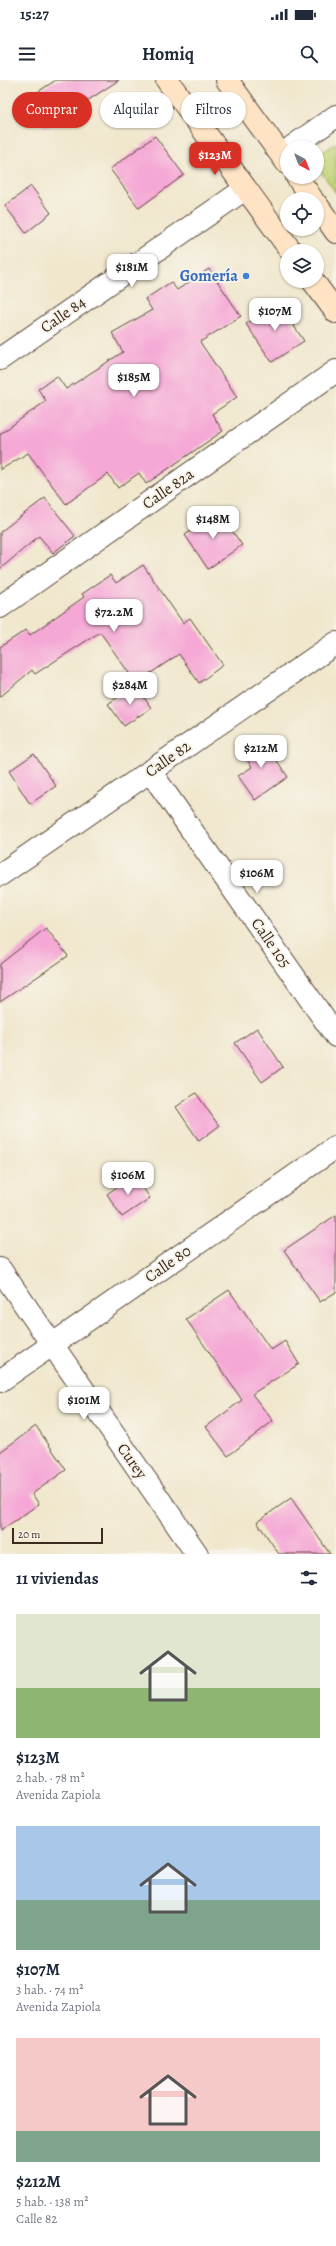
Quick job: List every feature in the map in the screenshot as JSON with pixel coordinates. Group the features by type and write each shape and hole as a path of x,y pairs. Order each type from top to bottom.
{"main road":[{"path":"168,80 286,244"},
{"path":"227,80 280,145"},
{"path":"324,215 336,232"},
{"path":"318,288 336,312"}],"street":[{"path":"305,140 336,116"},
{"name":"Calle 84","path":"0,359 245,189"},
{"name":"Calle 82a","path":"0,607 336,371"},
{"name":"Calle 82","path":"0,875 336,643"},
{"name":"Calle 105","path":"150,772 336,1036"},
{"name":"Calle 80","path":"0,1381 336,1147"},
{"name":"Curey","path":"0,1269 197,1554"}],"green space":[{"path":"336,143 336,193 324,176 324,151"}],"building":[{"path":"56,80 119,80 92,98 92,92 38,92"},
{"path":"155,136 184,175 139,208 110,169"},
{"path":"31,186 51,213 26,233 5,206"},
{"path":"209,269 241,316 200,342 237,397 212,414 223,431 146,484 139,473 118,488 108,474 66,504 28,453 0,470 0,434 46,401 38,389 57,376 66,389 123,352 112,333 152,310 145,299 171,282 177,290"},
{"path":"278,302 304,341 272,362 246,324"},
{"path":"45,498 75,536 53,553 39,536 0,569 0,532"},
{"path":"219,512 242,545 208,569 185,535"},
{"path":"143,565 183,623 190,618 223,665 199,683 179,654 136,683 100,632 35,674 32,670 0,697 0,647 26,630 30,635 84,597 82,594 110,575 116,583"},
{"path":"136,685 151,708 124,726 108,704"},
{"path":"260,736 288,777 255,800 238,776 252,767 240,750"},
{"path":"34,754 56,786 30,804 9,771"},
{"path":"46,928 68,956 0,1002 0,964"},
{"path":"257,1028 283,1067 262,1082 235,1043"},
{"path":"196,1093 219,1126 199,1141 176,1107"},
{"path":"134,1175 150,1198 122,1217 107,1194"},
{"path":"336,1215 336,1292 320,1302 284,1250"},
{"path":"229,1290 271,1350 285,1341 299,1364 252,1394 273,1421 228,1456 206,1427 242,1400 186,1319"},
{"path":"36,1426 66,1470 32,1494 39,1504 0,1531 0,1452"},
{"path":"291,1498 330,1554 279,1554 257,1522"}],"place":[{"name":"Gomería","path":"246,276"}]}
